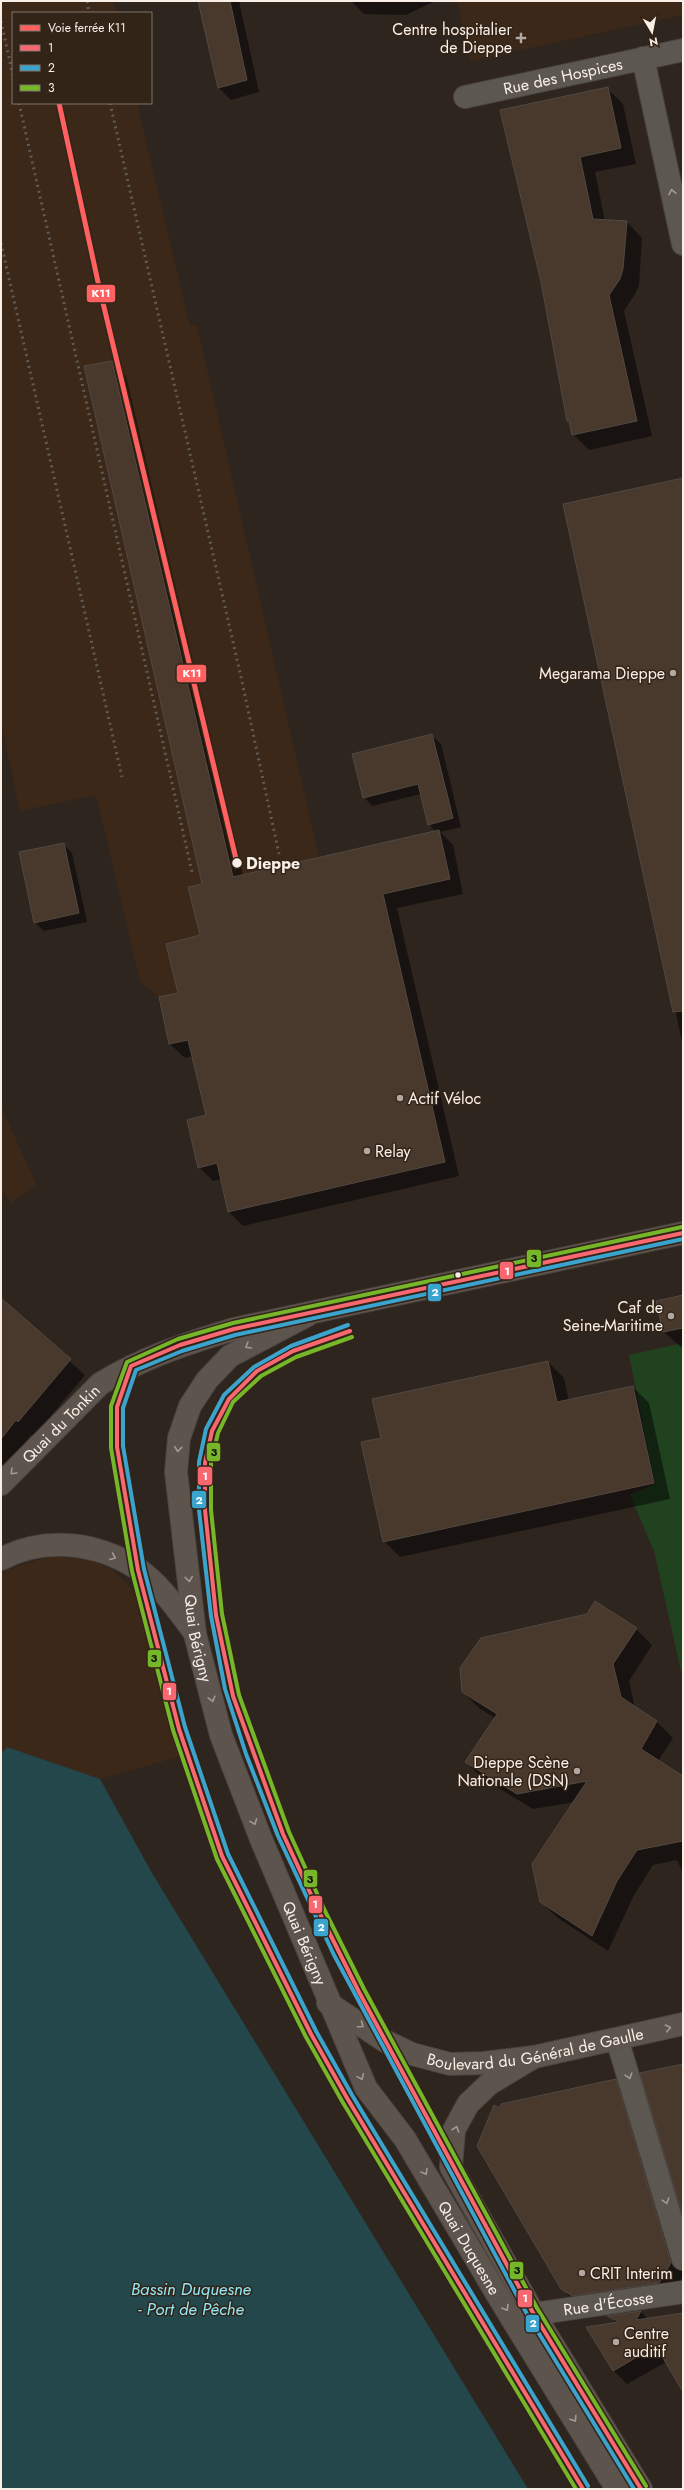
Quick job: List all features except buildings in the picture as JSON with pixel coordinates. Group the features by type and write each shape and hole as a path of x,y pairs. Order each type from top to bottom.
{"main road":[{"path":"308,1315 683,1233"},
{"name":"Quai du Tonkin","path":"1,1484 100,1384 115,1374 180,1345 234,1329 308,1315"},
{"name":"Quai Bérigny","path":"308,1315 230,1356 208,1380 190,1406 180,1438 176,1472 195,1634 221,1735 328,2003"},
{"path":"1,1559 38,1545 54,1544 76,1545 114,1556 138,1570 166,1596 195,1634"},
{"name":"Boulevard du Général de Gaulle","path":"328,2003 385,2042 412,2054 450,2064 534,2057 683,2024"},
{"name":"Quai Duquesne","path":"328,2003 366,2088 405,2139 504,2306 617,2489"},
{"name":"Quai Duquesne","path":"534,2057 489,2084 468,2104 454,2130 451,2167 534,2314 641,2489"}],"street":[{"name":"Rue des Hospices","path":"465,97 683,50"},
{"path":"643,58 683,244"},
{"path":"617,2038 683,2259"},
{"name":"Rue d'Écosse","path":"534,2314 683,2292"}],"shaded area":[{"path":"1,1 113,1 116,12 12,12 12,104 137,104 190,326 197,325 319,857 383,894 445,1162 228,1212 217,1164 198,1168 187,1120 206,1115 188,1040 169,1044 159,997 140,981 96,795 20,811 1,723"},
{"name":"Centre hospitalier de Dieppe","path":"457,1 683,1 683,15 470,61"},
{"path":"1,1106 36,1184 12,1203 1,1191"},
{"path":"70,1550 113,1570 135,1593 182,1756 100,1779 7,1747 1,1754 1,1575 6,1570"}],"green space":[{"path":"683,1343 683,1680 654,1551 630,1495 655,1484 629,1355"}],"water":[{"name":"Bassin Duquesne - Port de Pêche","path":"7,1747 100,1779 152,1873 528,2489 1,2489 1,1754"}],"railway":[{"path":"87,1 89,12"},
{"path":"1,21 12,71"},
{"path":"19,104 192,872"},
{"path":"110,104 241,677 279,854"},
{"path":"1,243 122,777"}],"rail line":[{"name":"K11","path":"59,104 98,282 237,863"}],"transit line":[{"name":"3","path":"576,2489 342,2101 306,2037 217,1859 173,1730 132,1571 111,1448 111,1406 127,1362 178,1339 233,1323 682,1227"},
{"name":"1","path":"583,2489 347,2098 311,2034 222,1856 179,1729 138,1570 117,1447 117,1407 131,1366 180,1345 234,1329 683,1233"},
{"name":"2","path":"588,2486 352,2095 316,2031 228,1854 185,1727 144,1569 123,1446 123,1408 136,1370 182,1351 235,1335 683,1239"},
{"name":"2","path":"348,1325 291,1346 254,1367 224,1395 206,1429 199,1462 199,1510 211,1616 225,1689 246,1754 278,1836 334,1955 527,2314 634,2489"},
{"name":"1","path":"350,1331 293,1351 257,1371 229,1399 212,1431 205,1463 205,1510 216,1615 233,1696 283,1834 320,1914 359,1992 532,2311 641,2489"},
{"name":"3","path":"352,1337 296,1357 261,1376 233,1402 218,1433 211,1463 211,1510 222,1614 239,1695 289,1832 325,1911 364,1989 537,2308 646,2486"}],"place":[{"name":"Centre hospitalier de Dieppe","path":"521,38"},
{"name":"Megarama Dieppe","path":"673,673"},
{"name":"Dieppe","path":"237,863"},
{"name":"Actif Véloc","path":"400,1098"},
{"name":"Relay","path":"367,1151"},
{"name":"Caf de Seine-Maritime","path":"671,1316"},
{"name":"Dieppe Scène Nationale (DSN)","path":"577,1771"},
{"name":"CRIT Interim","path":"582,2273"},
{"name":"Centre auditif","path":"616,2342"}]}
